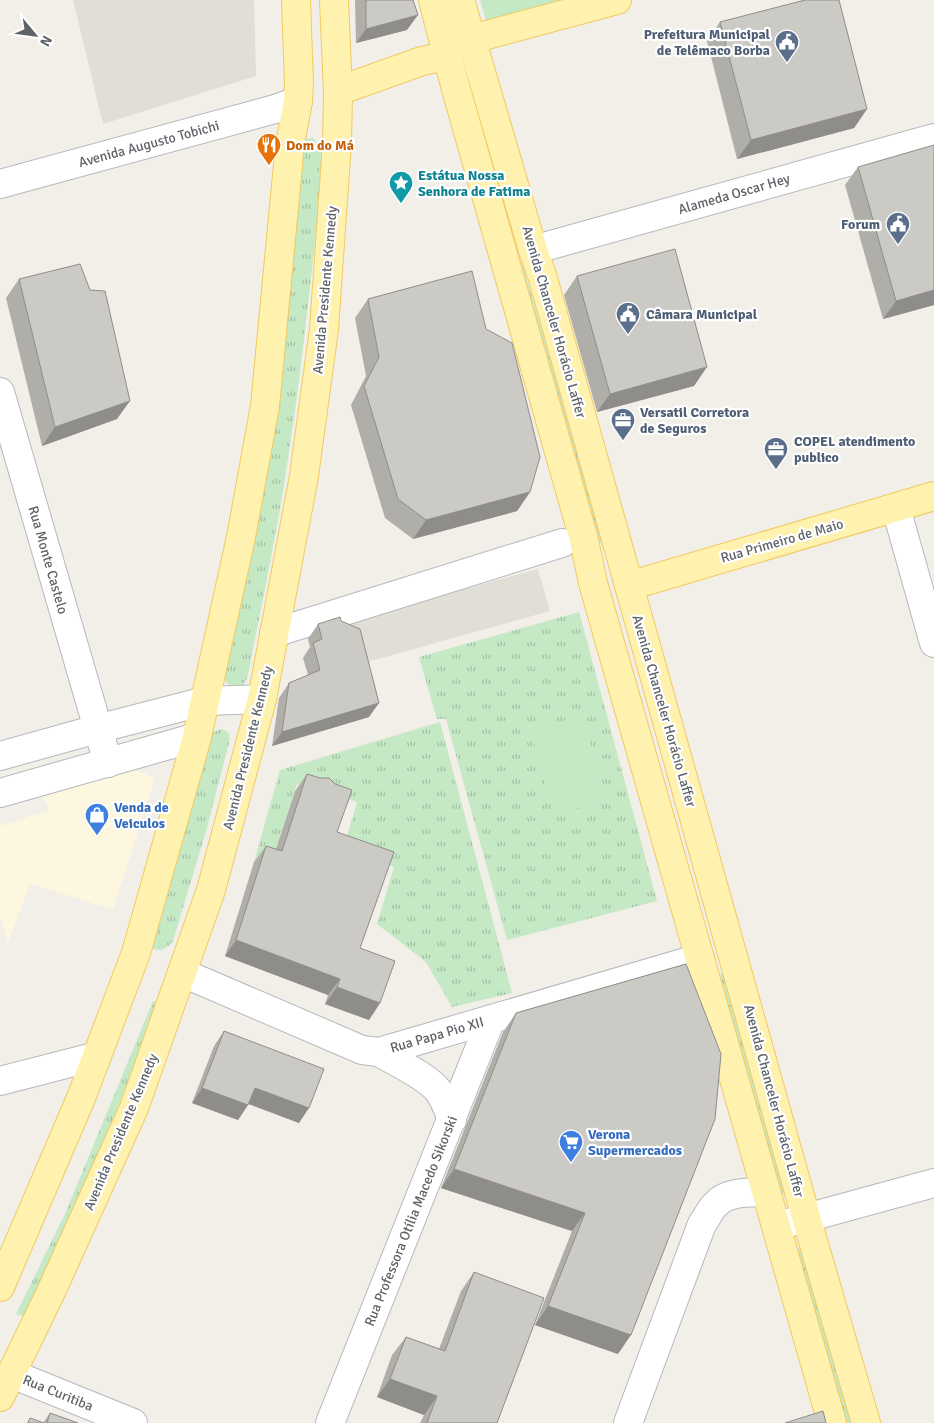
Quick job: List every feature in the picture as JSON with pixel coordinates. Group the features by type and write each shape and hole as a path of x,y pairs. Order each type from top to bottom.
{"main road":[{"path":"0,1287 81,1098 136,954 197,738 241,537 265,406 290,144 298,102 296,0"},
{"name":"Avenida Presidente Kennedy","path":"6,1385 50,1294 134,1108 211,890 262,699 304,476 324,329 337,141 334,0"},
{"path":"433,0 583,536 596,593 832,1423"},
{"name":"Avenida Chanceler Horácio Laffer","path":"460,0 542,275 806,1217 866,1423"},
{"path":"472,39 617,0"},
{"path":"337,84 422,61 446,48"},
{"name":"Rua Primeiro de Maio","path":"596,593 602,574 614,571 620,572 629,586 934,496"}],"street":[{"name":"Avenida Augusto Tobichi","path":"0,184 298,102"},
{"name":"Alameda Oscar Hey","path":"533,250 934,138"},
{"name":"Rua Monte Castelo","path":"0,392 108,763"},
{"path":"896,508 934,643"},
{"path":"274,633 562,543"},
{"path":"0,756 97,728 205,701 262,699"},
{"path":"0,792 197,738"},
{"name":"Rua Papa Pio XII","path":"183,973 362,1050 379,1052 700,958"},
{"name":"Rua Professora Otília Macedo Sikorski","path":"330,1423 491,1019"},
{"path":"379,1052 437,1089 446,1103 452,1120"},
{"path":"0,1081 97,1056"},
{"path":"777,1226 934,1183"},
{"path":"628,1423 702,1224 716,1203 734,1194 766,1192"},
{"name":"Rua Curitiba","path":"6,1385 133,1423"}],"shaded area":[{"path":"73,0 254,0 256,76 103,124"},
{"path":"538,569 550,611 349,667 337,624"},
{"path":"136,770 155,778 113,910 30,883 8,943 0,916 0,826 49,810 43,795"}],"green space":[{"path":"480,0 568,0 487,24"},
{"path":"313,138 324,152 299,377 285,480 270,566 247,679 240,688 227,683 220,670 300,140"},
{"path":"523,266 604,542 595,545 514,268"},
{"path":"579,612 657,901 507,940 446,719 437,719 419,657"},
{"path":"583,715 606,800 554,815 530,730"},
{"path":"440,722 512,993 452,1007 426,962 377,924 394,867 344,846 357,802 297,784 270,867 254,862 280,770"},
{"path":"221,729 228,732 230,739 207,828 173,941 168,947 159,950 149,946 211,733"},
{"path":"729,971 790,1191 781,1194 720,974"},
{"path":"153,1001 159,1003 92,1172 25,1317 16,1314 65,1214"},
{"path":"803,1248 852,1423 843,1423 794,1250"}],"building":[{"path":"366,0 413,0 418,15 366,29"},
{"path":"805,0 839,0 867,109 751,140 720,22"},
{"name":"Forum","path":"934,145 934,290 896,301 858,167"},
{"name":"Câmara Municipal","path":"675,249 707,367 610,394 577,276"},
{"path":"80,264 90,290 105,291 130,401 55,427 19,279"},
{"path":"472,271 486,329 512,343 540,457 530,492 426,520 398,499 364,386 379,357 368,299"},
{"path":"340,617 341,621 360,629 379,703 282,732 289,683 320,670 313,643 322,639 318,624"},
{"path":"307,774 320,778 329,778 335,784 352,790 337,832 394,852 360,948 395,961 380,1003 337,987 340,979 236,940 266,846 282,851"},
{"name":"Verona Supermercados","path":"686,964 721,1054 715,1119 631,1335 548,1306 585,1213 454,1169 516,1013"},
{"path":"224,1031 324,1069 309,1108 255,1088 248,1105 202,1088"},
{"path":"474,1272 544,1298 497,1423 427,1423 437,1396 390,1379 406,1337 445,1351"},
{"path":"823,1411 826,1423 785,1423"},
{"path":"50,1413 78,1423 47,1423"},
{"path":"30,1418 44,1423 28,1423"}],"place":[{"name":"Prefeitura Municipal de Telêmaco Borba","path":"787,63"},
{"name":"Dom do Má","path":"269,166"},
{"name":"Estátua Nossa Senhora de Fatima","path":"401,204"},
{"name":"Forum","path":"898,245"},
{"name":"Câmara Municipal","path":"628,335"},
{"name":"Versatil Corretora de Seguros","path":"623,441"},
{"name":"COPEL atendimento publico","path":"776,470"},
{"name":"Venda de Veiculos","path":"97,836"},
{"name":"Verona Supermercados","path":"571,1163"}]}
